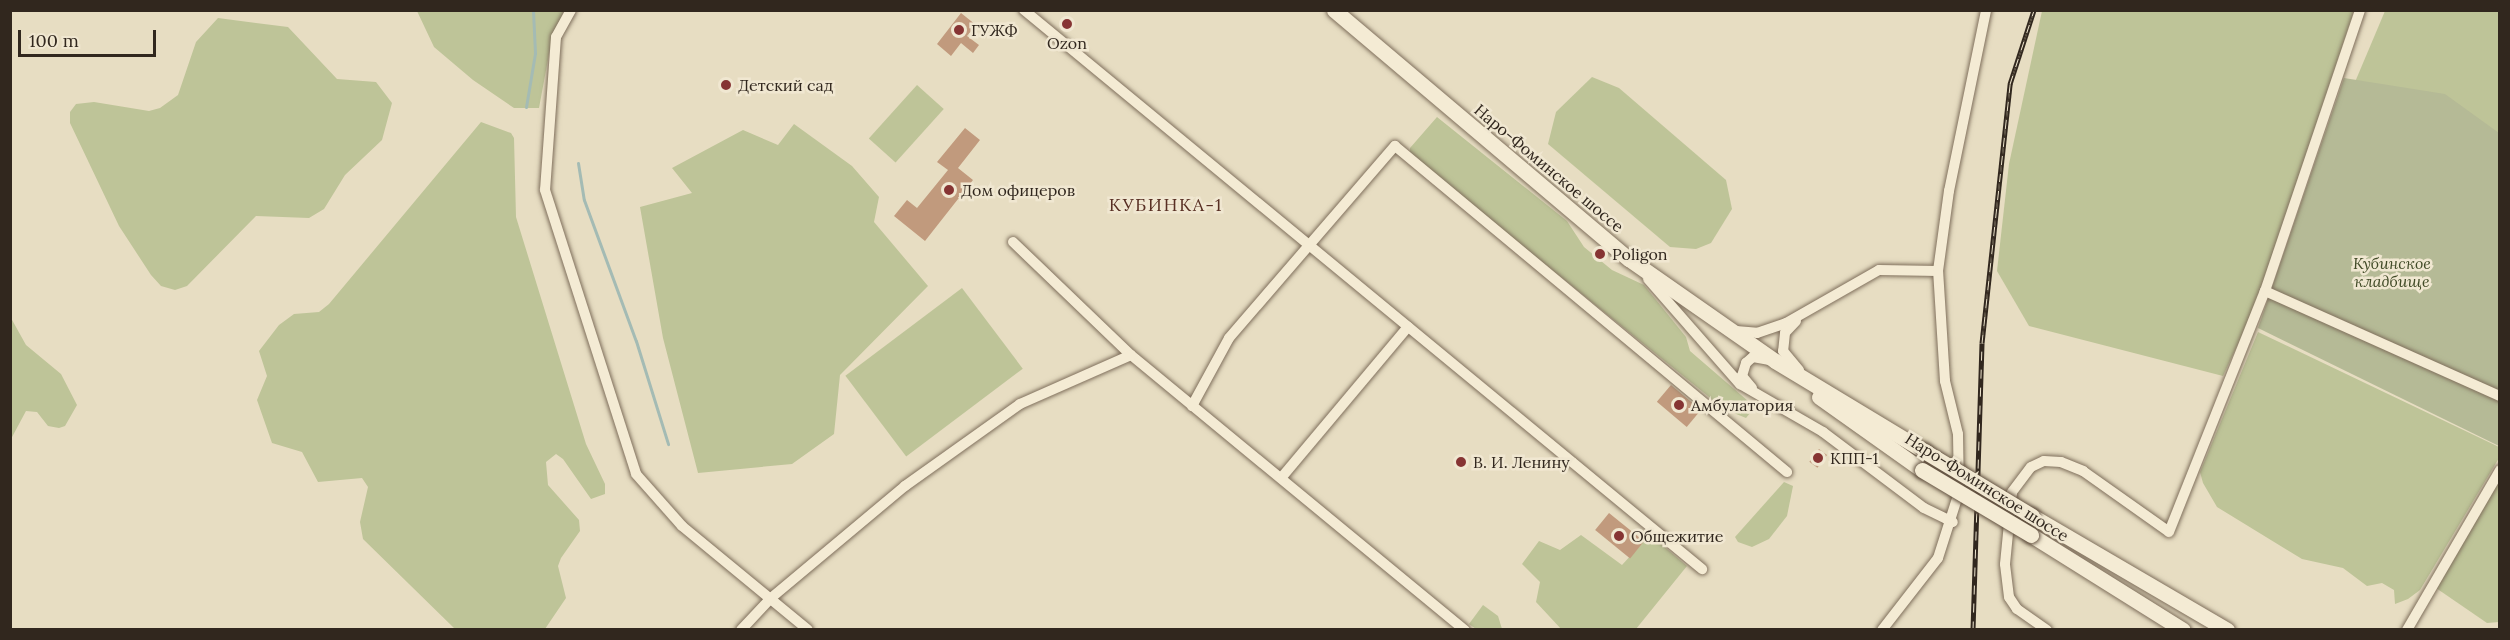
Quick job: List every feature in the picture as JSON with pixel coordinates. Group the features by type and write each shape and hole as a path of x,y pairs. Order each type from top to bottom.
{"main road":[{"name":"Наро-Фоминское шоссе","path":"1334,10 1629,259 1724,328 1777,363 1922,470 2183,630"},
{"name":"Наро-Фоминское шоссе","path":"1777,363 2226,630"},
{"path":"2155,614 2172,630"}],"street":[{"path":"571,10 556,37 545,190 636,474 682,526 808,630"},
{"path":"1024,10 1702,569"},
{"path":"1882,630 1938,558 1953,522 1960,466 1945,381 1938,271 1949,191 1986,10"},
{"path":"2047,630 2017,609 2007,585 2012,492 2020,477 2044,461 2061,462 2083,471 2169,532 2265,291 2360,10"},
{"path":"1192,406 1229,338 1395,146 1787,472"},
{"path":"1012,243 1072,294 1131,355 1465,630"},
{"path":"1629,259 1722,368 1759,394 1823,432 1924,508 1953,522"},
{"path":"1724,328 1757,333 1801,315 1879,270 1938,271"},
{"path":"2265,291 2499,396"},
{"path":"1801,315 1785,333 1783,351 1815,384"},
{"path":"1282,477 1408,327"},
{"path":"741,630 771,598 905,486 1020,404 1131,355"},
{"path":"1759,394 1746,382 1743,369 1753,357 1777,363"},
{"path":"2407,630 2499,470"}],"green space":[{"path":"417,11 564,11 552,38 539,108 514,108 473,80 434,47"},
{"path":"2042,11 2354,11 2254,310 2223,376 2029,326 1997,271 2009,164"},
{"path":"2385,11 2499,11 2499,296 2347,101"},
{"path":"218,18 288,27 337,79 376,82 392,103 382,140 345,175 324,209 309,218 256,216 187,286 175,290 161,286 151,275 119,226 70,123 70,112 76,104 94,102 149,111 160,108 178,95 196,42"},
{"path":"1592,77 1619,88 1726,180 1732,209 1711,243 1696,249 1670,247 1548,144 1556,112"},
{"name":"Кубинское кладбище","path":"2344,78 2445,94 2499,133 2499,446 2258,328"},
{"path":"917,85 944,109 896,163 869,139"},
{"path":"1437,117 1567,221 1584,247 1612,270 1644,285 1686,337 1690,351 1755,407 1746,418 1724,409 1410,155 1410,148"},
{"path":"481,122 511,133 514,138 516,217 586,444 605,484 605,494 591,499 563,459 556,454 546,462 548,485 579,520 580,531 558,566 566,598 545,629 455,629 363,539 360,522 368,487 362,478 318,482 302,452 272,443 257,400 267,376 259,351 279,325 294,314 319,312 329,304"},
{"path":"794,124 852,166 879,197 874,222 928,286 840,375 834,434 792,464 698,473 663,338 640,207 692,193 672,168 743,130 778,145"},
{"path":"962,288 1023,369 906,457 845,376"},
{"path":"11,318 26,345 61,374 77,405 65,426 59,428 48,426 37,412 26,411 11,439"},
{"path":"2258,332 2499,447 2499,458 2420,590 2408,599 2395,604 2394,590 2382,583 2367,586 2343,568 2302,559 2217,507 2203,483 2200,472"},
{"path":"2499,479 2499,622 2487,623 2436,588"},
{"path":"1784,482 1793,486 1787,516 1769,539 1752,547 1738,542 1735,537"},
{"path":"1581,535 1622,565 1644,541 1654,538 1687,566 1636,629 1562,630 1536,602 1540,582 1522,564 1539,541 1560,550"},
{"path":"1483,605 1498,616 1502,629 1476,629 1469,624"}],"building":[{"name":"ГУЖФ","path":"961,13 976,25 967,36 979,45 973,53 961,43 951,56 937,44"},
{"name":"Дом офицеров","path":"965,128 980,140 958,168 973,180 925,241 894,216 907,200 917,208 948,170 937,162"},
{"name":"Амбулатория","path":"1671,385 1701,410 1687,427 1657,402"},
{"name":"КПП-1","path":"1819,449 1827,455 1817,468 1809,462"},
{"name":"Общежитие","path":"1609,513 1644,541 1630,558 1595,530"}],"waterway":[{"path":"526,107 535,53 533,10"},
{"path":"578,163 584,200 636,341 668,444"}],"railway":[{"path":"1973,630 1982,343 2010,84 2034,10"}],"place":[{"name":"Ozon","path":"1067,24"},
{"name":"ГУЖФ","path":"959,30"},
{"name":"Детский сад","path":"726,85"},
{"name":"Дом офицеров","path":"949,190"},
{"name":"Poligon","path":"1600,254"},
{"name":"Амбулатория","path":"1679,405"},
{"name":"КПП-1","path":"1818,458"},
{"name":"В. И. Ленину","path":"1461,462"},
{"name":"Общежитие","path":"1619,536"}],"district":[{"name":"КУБИНКА-1","path":"1166,205"}]}
